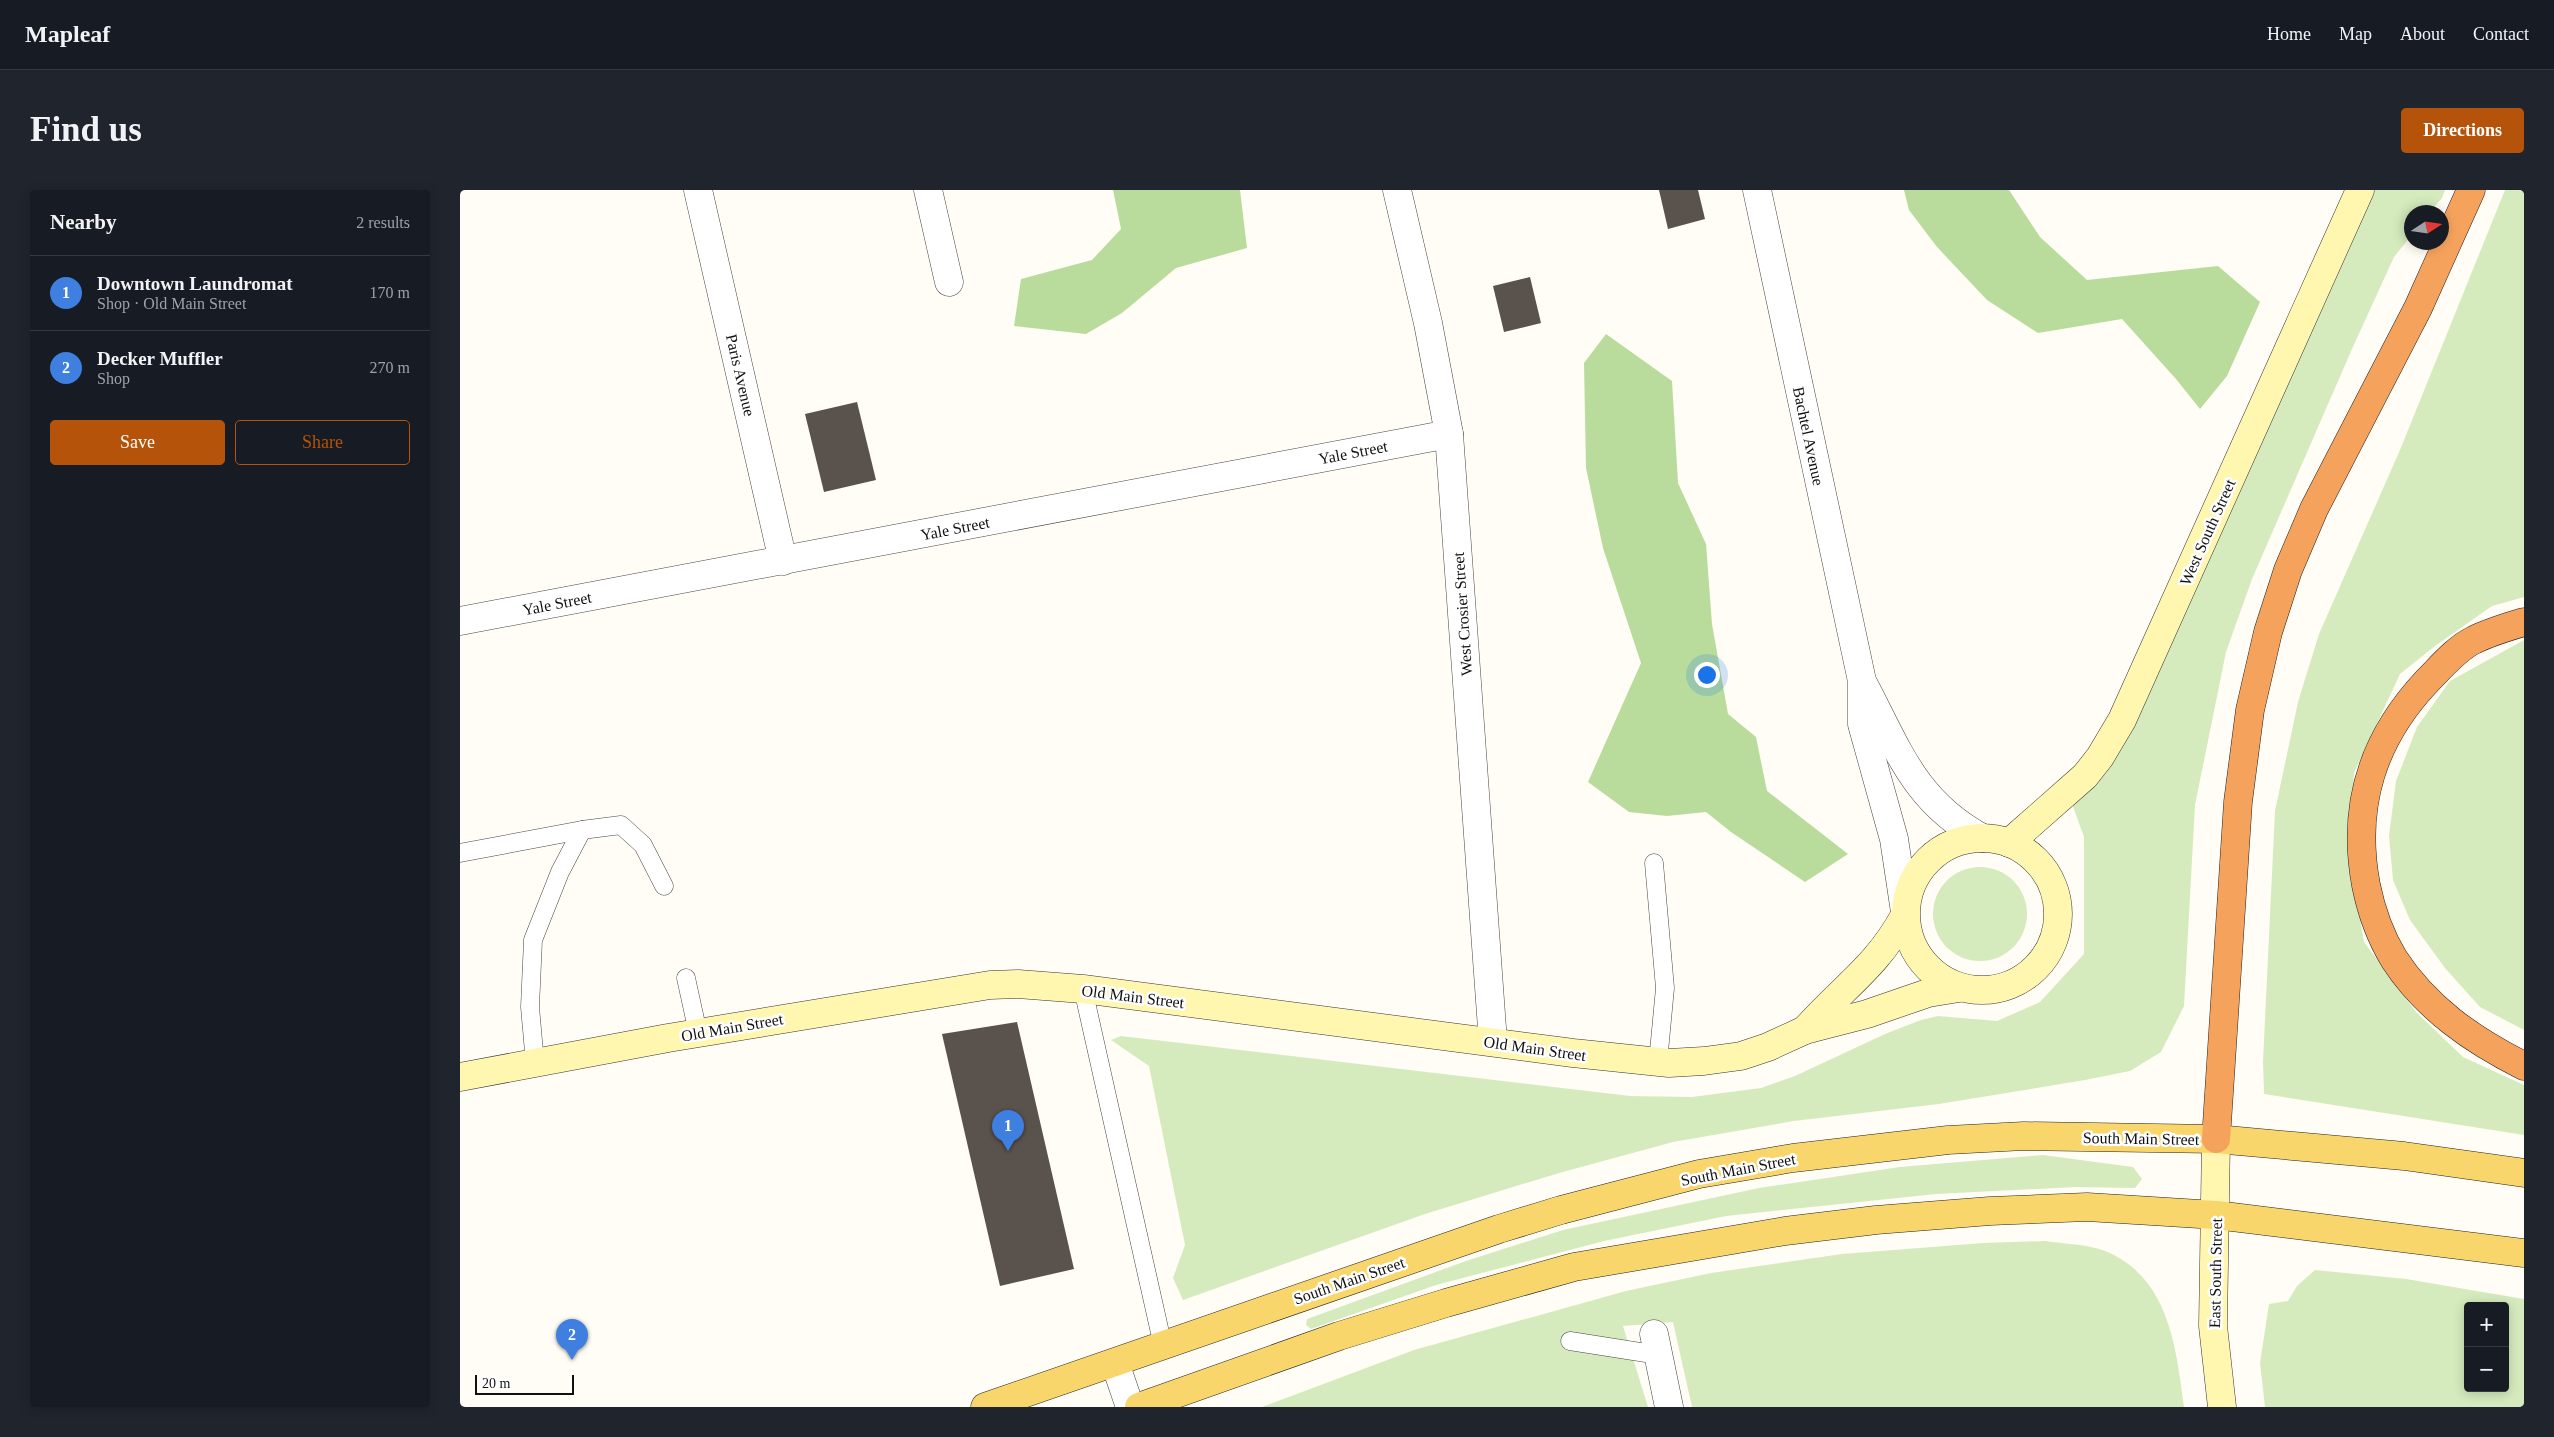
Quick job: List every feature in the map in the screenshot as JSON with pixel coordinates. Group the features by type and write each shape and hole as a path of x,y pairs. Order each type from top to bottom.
{"highway":[{"path":"2216,1139 2238,802 2250,710 2268,632 2288,570 2314,509 2418,308 2470,190"},
{"path":"2524,622 2472,641 2440,668 2414,696 2384,738 2372,765 2364,793 2360,841 2370,903 2380,932 2393,958 2414,987 2435,1009 2465,1032 2524,1066"}],"main road":[{"name":"West South Street","path":"2009,843 2085,776 2100,757 2122,720 2360,190"},
{"path":"1982,838 2009,843 2033,858 2050,879 2058,906 2055,938 2038,967 2017,982 1987,991 1959,988 1942,980 1920,958 1910,937 1905,913 1912,884 1930,858 1957,842 1982,838"},
{"name":"Old Main Street","path":"1805,1030 1824,1008 1870,966 1885,949 1905,913"},
{"name":"Old Main Street","path":"460,1077 698,1033 973,987 1018,984 1083,989 1658,1062 1704,1061 1741,1056 1768,1047 1805,1030 1867,1014 1928,993 1959,988"},
{"name":"South Main Street","path":"985,1407 1445,1246 1561,1210 1699,1174 1793,1158 1948,1140 2024,1136 2216,1139 2404,1156 2524,1172"},
{"name":"East South Street","path":"2216,1139 2213,1326 2222,1407"},
{"path":"1139,1407 1348,1334 1446,1303 1583,1266 1785,1232 1876,1220 2087,1206 2216,1215 2524,1252"}],"street":[{"name":"Paris Avenue","path":"698,190 783,561"},
{"path":"928,190 949,282"},
{"name":"West Crosier Street","path":"1397,190 1428,323 1449,434 1493,1042"},
{"name":"Bachtel Avenue","path":"1757,190 1862,681 1862,724 1894,839 1905,913"},
{"name":"Yale Street","path":"460,621 1449,434"},
{"name":"Bachtel Avenue","path":"1862,681 1904,764 1918,786 1949,816 1982,838"},
{"path":"1656,1345 1670,1407"},
{"path":"1115,1363 1130,1407"}],"lane":[{"path":"460,853 582,830 621,825 643,845 664,886"},
{"path":"535,1063 530,1007 533,940 560,872 582,830"},
{"path":"1654,863 1665,988 1658,1062"},
{"path":"686,978 698,1033"},
{"path":"1083,989 1162,1346"},
{"path":"1570,1341 1656,1345"}],"green space":[{"path":"1113,190 1240,190 1247,248 1176,268 1122,313 1086,334 1014,326 1021,279 1092,260 1121,229"},
{"path":"1904,190 2009,190 2040,237 2087,280 2218,266 2260,302 2227,376 2200,409 2176,379 2122,319 2038,333 1987,300 1937,247 1909,210"},
{"path":"2372,190 2445,190 2442,198 2436,205 2404,205 2404,245 2394,257 2352,349 2252,579 2226,652 2195,805 2184,1006 2161,1052 2130,1071 2085,1080 1939,1104 1794,1121 1673,1142 1559,1173 1425,1214 1183,1300 1173,1278 1185,1245 1149,1066 1111,1040 1121,1036 1630,1096 1692,1097 1761,1088 1795,1076 1885,1034 1921,1020 1938,1016 1997,1021 2040,1002 2084,954 2084,837 2071,801"},
{"path":"2505,190 2524,190 2524,597 2492,606 2435,646 2400,674 2354,773 2350,860 2364,942 2416,1012 2463,1057 2524,1085 2524,1135 2264,1094 2263,1061 2275,811 2298,702 2319,634 2400,450"},
{"path":"1606,334 1672,381 1678,483 1706,544 1712,624 1728,714 1756,737 1767,791 1848,854 1805,882 1731,832 1706,812 1667,816 1629,812 1588,782 1641,663 1603,548 1586,468 1584,363"},
{"path":"2524,640 2524,1030 2480,1007 2445,968 2410,920 2393,880 2389,836 2396,781 2417,727 2450,681"},
{"path":"1980,867 1998,871 2013,881 2023,896 2027,914 2023,932 2013,947 1998,957 1980,961 1962,957 1947,947 1937,932 1933,914 1937,896 1947,881 1962,871"},
{"path":"2043,1155 2133,1167 2142,1179 2135,1188 2076,1187 1936,1194 1726,1216 1604,1241 1436,1285 1311,1329 1306,1325 1307,1319 1466,1261 1563,1230 1759,1188 1900,1167"},
{"path":"2045,1241 2105,1251 2126,1263 2143,1278 2156,1296 2166,1316 2177,1361 2184,1407 1692,1407 1673,1322 1623,1326 1648,1407 1262,1407 1414,1350 1626,1291 1711,1273 1842,1254 1983,1243"},
{"path":"2315,1270 2406,1279 2524,1299 2524,1407 2265,1407 2260,1363 2269,1304 2288,1301 2297,1286"}],"building":[{"path":"1659,190 1698,190 1705,219 1668,229"},
{"path":"1530,277 1541,323 1504,332 1493,286"},
{"path":"857,402 876,480 824,492 805,414"},
{"path":"1017,1022 1074,1269 1000,1286 942,1034"}],"place":[{"name":"Downtown Laundromat","path":"1008,1151"},
{"name":"Decker Muffler","path":"572,1360"}]}
